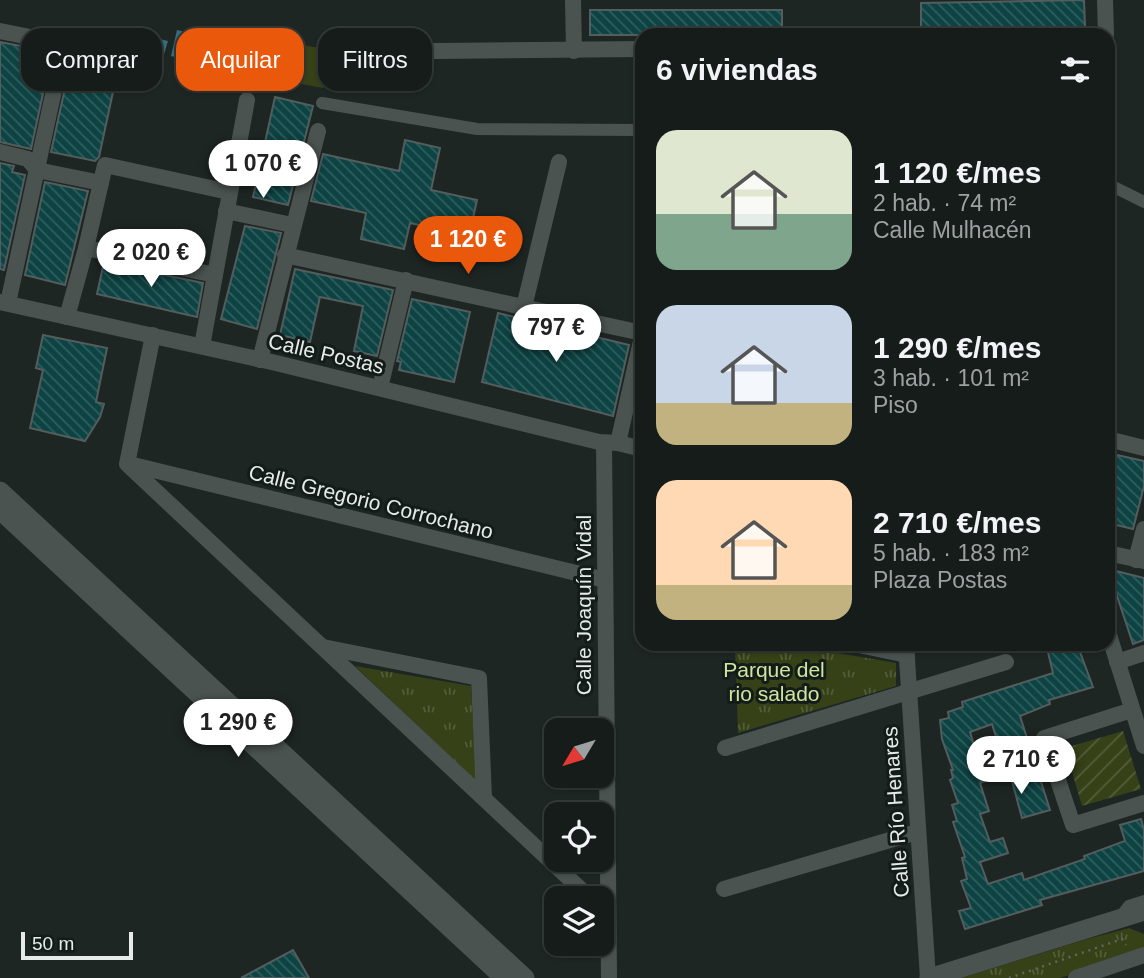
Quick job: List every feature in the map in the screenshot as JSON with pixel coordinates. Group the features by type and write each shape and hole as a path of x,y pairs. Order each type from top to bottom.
{"street":[{"path":"573,0 574,51"},
{"path":"1105,0 1107,28"},
{"path":"0,31 21,35"},
{"path":"432,52 635,49"},
{"path":"4,302 54,91"},
{"path":"202,346 247,100"},
{"path":"322,103 477,129 635,130"},
{"path":"260,360 292,225 318,131"},
{"path":"0,152 28,159 37,170 101,183"},
{"path":"524,307 559,162"},
{"path":"67,317 105,165 229,192"},
{"path":"1115,188 1144,202"},
{"path":"226,211 292,225"},
{"path":"86,248 215,275"},
{"path":"285,255 635,333"},
{"path":"380,388 406,281"},
{"name":"Calle Postas","path":"4,302 635,448"},
{"path":"153,335 127,464 577,886"},
{"name":"Calle Joaquín Vidal","path":"605,886 605,580 611,443 635,359"},
{"path":"1115,441 1144,448"},
{"name":"Calle Gregorio Corrochano","path":"127,464 605,580"},
{"path":"0,491 525,978"},
{"path":"0,510 504,978"},
{"path":"1115,555 1140,561 1144,528"},
{"path":"323,647 479,678 484,797"},
{"name":"Calle Río Henares","path":"906,651 928,978"},
{"path":"1114,651 1132,710 1141,729 1144,746"},
{"path":"1117,662 1144,653"},
{"path":"725,748 1006,662"},
{"path":"1132,710 1044,738 1073,825 1144,803"},
{"path":"724,890 917,832"},
{"path":"928,978 1144,911"},
{"path":"1116,920 1144,925"},
{"path":"1076,978 1094,975 1143,955"},
{"name":"Calle Joaquín Vidal","path":"608,956 609,978"}],"lane":[{"path":"1116,920 1128,904 1144,899"}],"path":[{"path":"1009,978 1122,939 1129,951 1139,949 1143,955"}],"green space":[{"path":"304,45 318,48 318,87 304,85"},
{"name":"Parque del rio salado","path":"735,651 826,651 896,663 896,686 738,733"},
{"path":"355,666 471,686 476,781"},
{"path":"1123,731 1141,789 1082,806 1065,748"},
{"path":"1129,928 1144,934 1144,951 1060,978 961,978 1084,940"}],"water":[{"path":"176,34 176,57 171,56"},
{"path":"162,40 168,41 162,53"}],"building":[{"path":"1084,0 1085,27 921,28 921,3"},
{"path":"590,10 782,10 782,28 635,28 635,35 590,35"},
{"path":"0,42 21,46 21,91 44,91 31,149 0,142"},
{"path":"64,91 113,91 99,157 95,161 51,152"},
{"path":"275,97 313,106 288,205 253,197"},
{"path":"405,140 440,148 431,190 477,200 469,236 410,223 404,249 361,239 366,213 311,201 323,154 399,171"},
{"path":"0,163 14,166 12,172 25,175 4,270 0,269"},
{"path":"45,182 88,191 65,285 25,275"},
{"path":"245,226 281,233 257,329 221,319"},
{"path":"104,262 203,283 197,317 97,294"},
{"path":"295,269 393,290 377,356 354,351 363,306 320,297 310,342 280,335"},
{"path":"412,299 470,312 454,382 399,370 401,362 397,361"},
{"path":"498,313 629,345 613,416 482,382"},
{"path":"43,335 107,348 96,402 104,404 100,417 85,441 30,428 43,370 36,368"},
{"path":"1115,455 1144,461 1144,486 1133,529 1115,525"},
{"path":"1115,571 1144,578 1144,640 1133,644 1115,590"},
{"path":"1048,651 1080,651 1093,687 1049,700 1050,704 1020,716 1050,810 1022,818 1012,781 1015,780 1007,758 1003,759 992,724 970,732 979,761 982,760 986,771 982,773 985,781 980,783 989,811 980,814 990,842 1003,838 1008,853 980,862 988,884 1022,873 1024,880 1085,859 1084,856 1125,841 1120,825 1141,819 1144,830 1144,871 1040,900 1042,905 965,929 959,911 971,908 961,881 967,879 962,858 965,857 953,822 957,821 952,805 958,803 950,780 953,778 953,770 942,739 940,720 949,718 948,712 963,707 962,702 1053,673"},
{"path":"293,950 309,978 241,978"}]}
